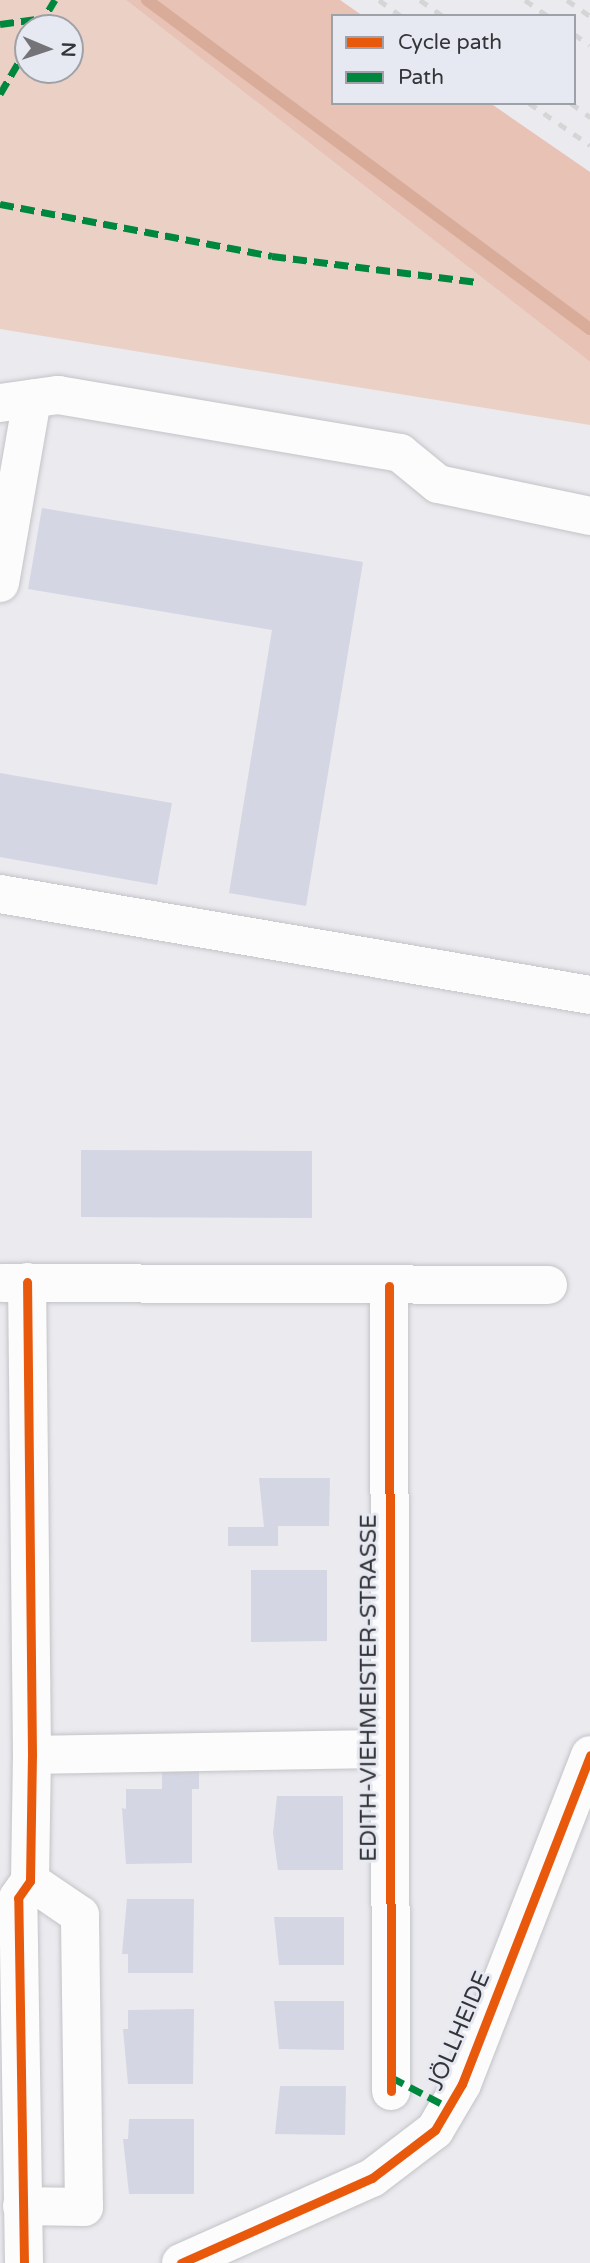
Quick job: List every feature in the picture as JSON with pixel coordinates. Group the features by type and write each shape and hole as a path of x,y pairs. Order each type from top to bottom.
{"street":[{"path":"0,583 16,401 58,395 400,453 438,484 590,516"},
{"path":"0,894 590,995"},
{"path":"24,2263 16,1893 32,1755 13,1283 548,1285"},
{"name":"EDITH-VIEHMEISTER-STRASSE","path":"389,1286 387,1749 391,2091"},
{"path":"32,1755 387,1749"},
{"name":"JÖLLHEIDE","path":"181,2263 372,2178 435,2130 462,2084 590,1755"},
{"path":"16,1893 80,1915 84,2207 22,2206"}],"shaded area":[{"path":"0,0 126,0 590,362 590,425 0,329"},
{"path":"126,0 340,0 360,14 331,14 331,105 493,105 590,172 590,362"}],"building":[{"path":"42,508 363,562 306,906 229,893 272,630 28,589"},
{"path":"0,773 172,803 157,885 0,857"},
{"path":"81,1150 312,1151 312,1218 81,1217"},
{"path":"259,1478 330,1478 329,1526 278,1526 278,1546 228,1546 228,1527 264,1527"},
{"path":"251,1570 327,1570 327,1641 251,1642"},
{"path":"162,1770 199,1770 199,1789 192,1789 192,1863 126,1864 122,1808 126,1809 126,1789 162,1789"},
{"path":"277,1796 343,1796 343,1870 278,1870 273,1833"},
{"path":"127,1899 194,1899 193,1973 128,1973 128,1954 122,1954"},
{"path":"274,1917 344,1917 344,1965 279,1965"},
{"path":"274,2001 344,2001 344,2050 279,2049"},
{"path":"194,2009 193,2084 128,2084 123,2029 128,2029 128,2010"},
{"path":"280,2086 346,2086 345,2135 275,2134"},
{"path":"129,2119 194,2119 194,2194 129,2194 123,2139 128,2139"}],"waterway":[{"path":"147,0 590,329"}],"railway":[{"path":"379,0 398,14"},
{"path":"420,0 440,14"},
{"path":"525,0 545,14"},
{"path":"567,0 590,16"},
{"path":"576,35 590,45"},
{"path":"532,105 590,145"},
{"path":"574,105 590,117"}],"marked path":[{"path":"46,14 55,0"},
{"path":"0,24 14,22"},
{"path":"0,94 14,70"},
{"path":"0,204 272,256 479,282"},
{"path":"391,2077 448,2107"}],"cycle path":[{"path":"24,2263 18,1898 30,1881 32,1755 27,1282"},
{"path":"389,1286 391,2091"},
{"path":"181,2263 372,2178 435,2130 462,2084 590,1755"}]}
